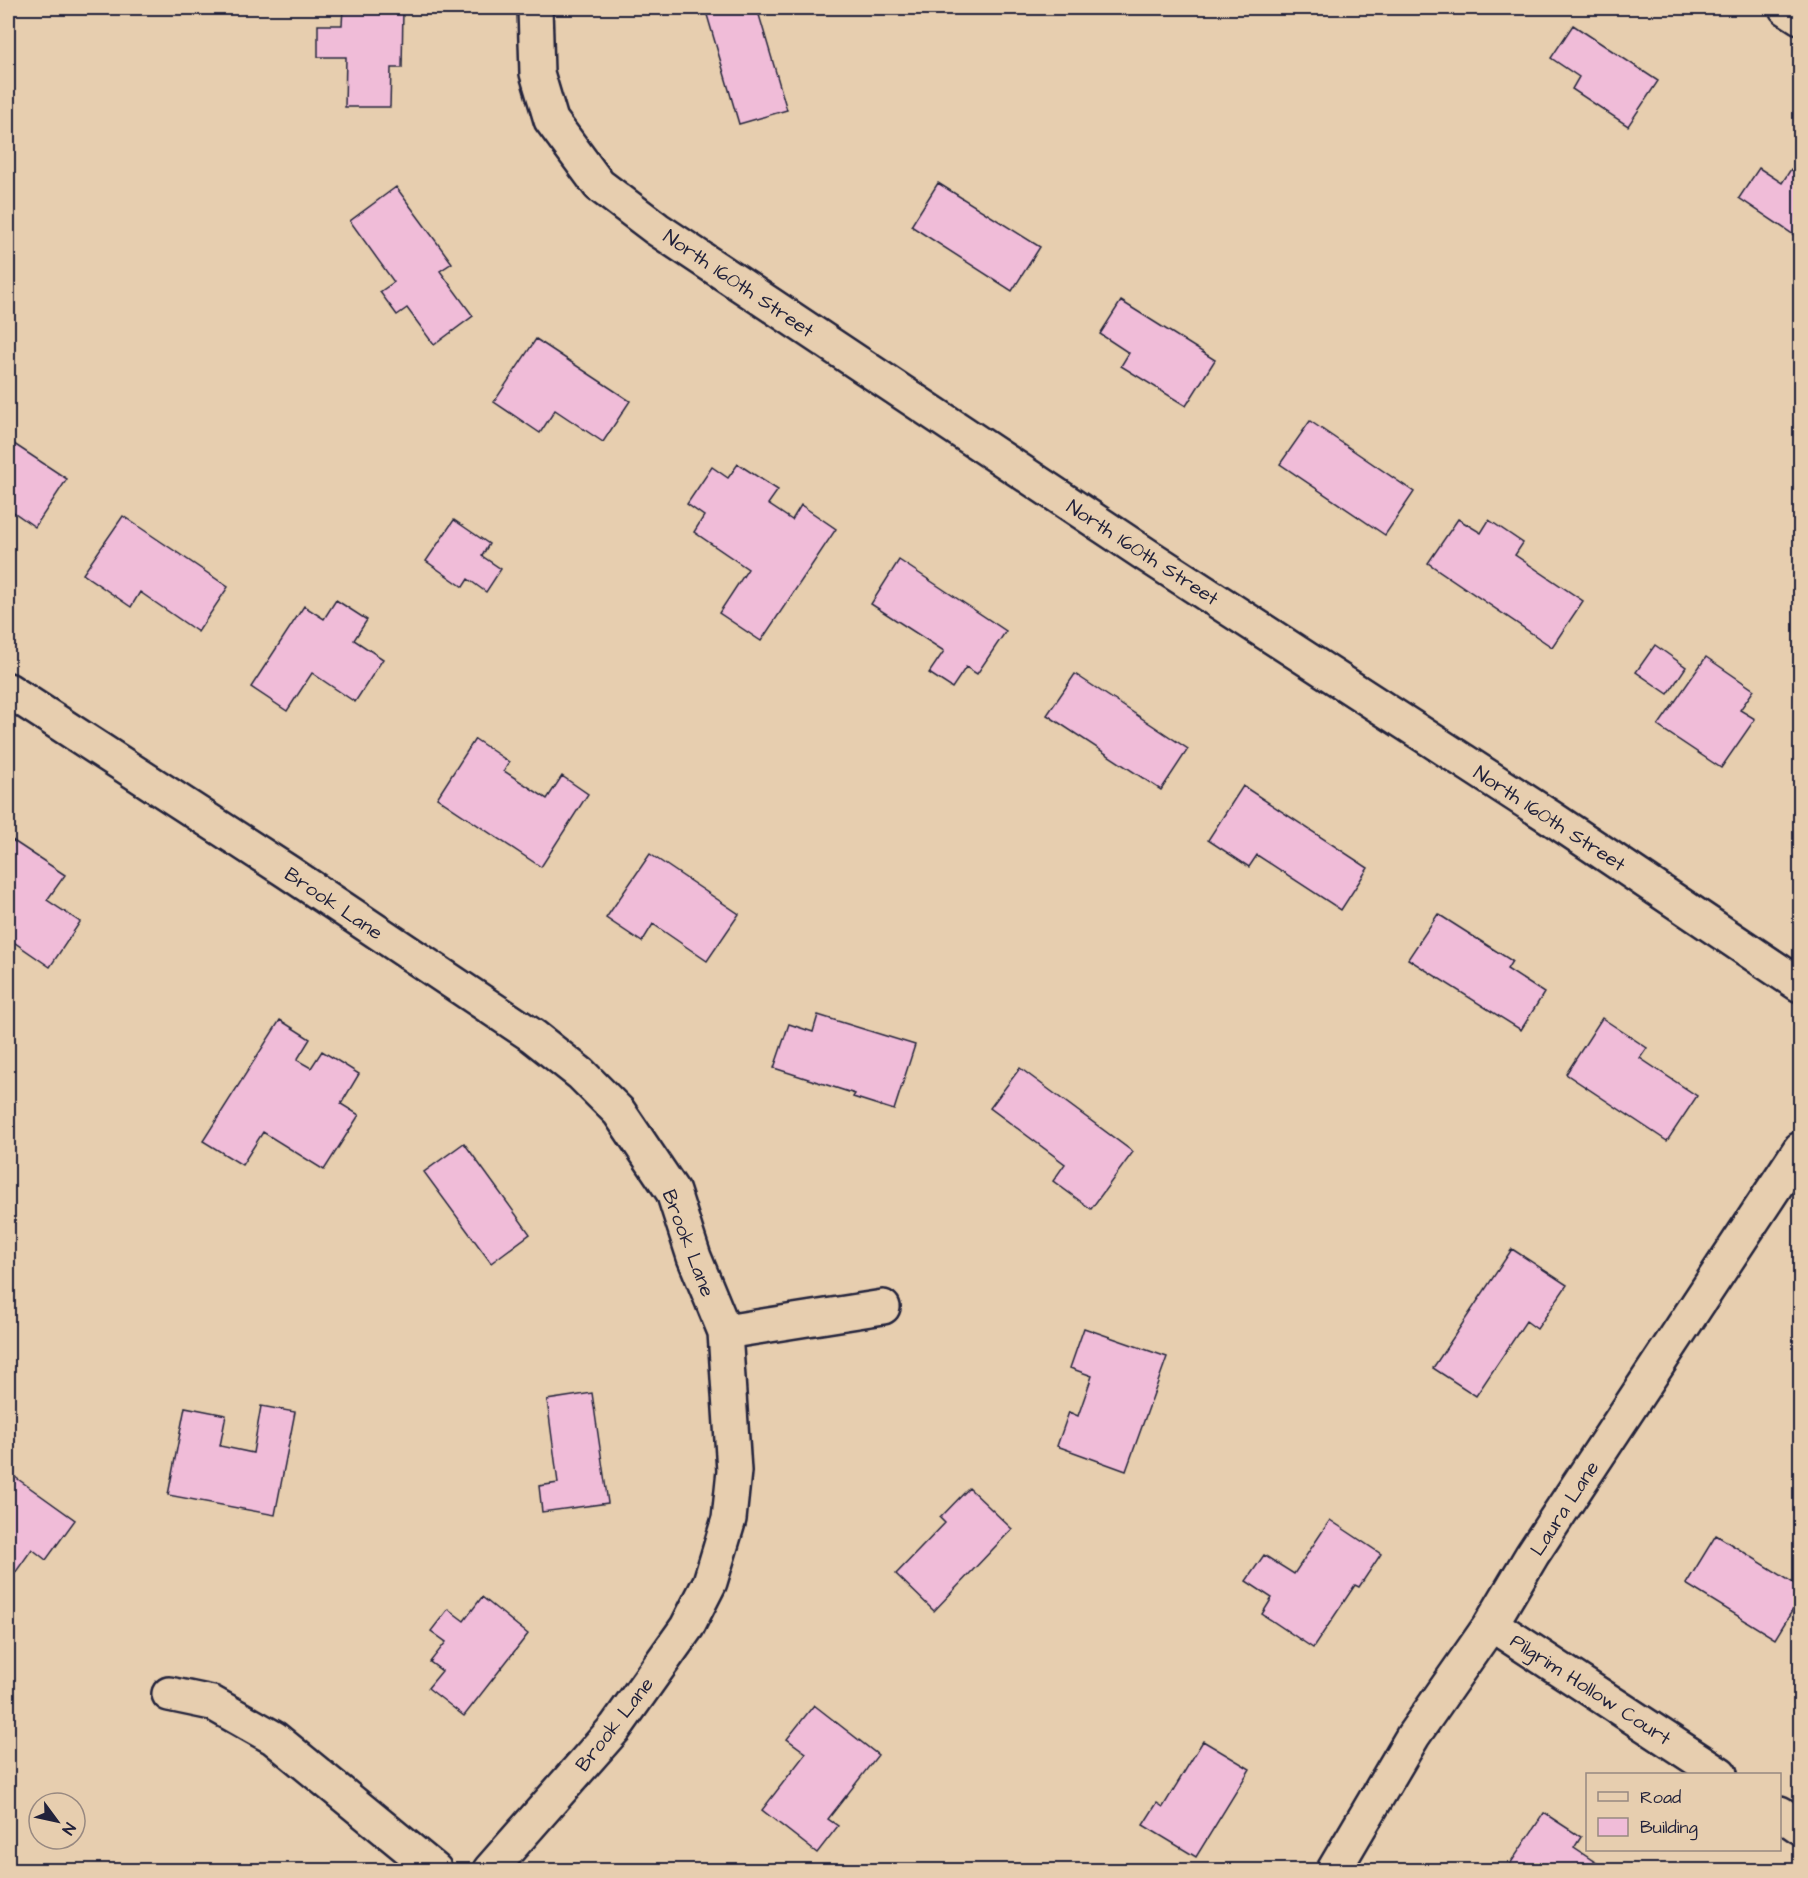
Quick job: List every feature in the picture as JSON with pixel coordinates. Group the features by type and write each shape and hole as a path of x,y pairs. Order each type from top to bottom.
{"street":[{"name":"North 160th Street","path":"535,8 537,73 551,120 599,184 657,229 1135,548 1550,817 1800,985"},
{"path":"1786,8 1800,17"},
{"name":"Brook Lane","path":"8,690 288,872 533,1036 581,1074 619,1112 673,1192 694,1257 725,1332 734,1471 729,1519 710,1582 687,1627 615,1728 490,1870"},
{"name":"Laura Lane","path":"1334,1870 1413,1736 1491,1624 1539,1545 1800,1149"},
{"path":"725,1332 883,1307"},
{"name":"Pilgrim Hollow Court","path":"1491,1624 1718,1773"},
{"path":"169,1694 212,1703 274,1738 435,1870"},
{"path":"1781,1814 1800,1827"}],"building":[{"path":"343,8 403,8 402,68 391,68 390,107 345,107 346,57 318,57 318,25 342,25"},
{"path":"705,8 757,8 787,110 739,124"},
{"path":"1573,25 1658,81 1628,126 1572,89 1579,77 1551,58"},
{"path":"1759,168 1782,183 1791,169 1800,175 1800,239 1739,198"},
{"path":"938,183 1040,247 1012,291 911,226"},
{"path":"396,187 452,263 440,271 473,316 434,345 407,308 397,315 380,292 394,282 350,221"},
{"path":"1121,301 1215,360 1186,406 1121,366 1129,353 1100,334"},
{"path":"536,339 630,401 603,442 555,410 540,433 494,402"},
{"path":"1310,421 1414,492 1385,535 1280,464"},
{"path":"8,440 67,479 35,527 8,508"},
{"path":"738,464 778,490 768,504 792,520 801,505 836,529 761,641 719,613 748,569 694,532 704,516 687,504 712,467 728,478"},
{"path":"123,516 228,587 198,632 140,592 131,607 83,574"},
{"path":"1458,519 1481,533 1489,520 1523,543 1515,555 1583,601 1552,647 1428,563"},
{"path":"454,520 489,544 482,556 501,569 486,592 468,579 463,587 426,561"},
{"path":"899,560 1006,631 977,674 966,667 952,688 929,673 944,651 871,604"},
{"path":"336,600 367,620 354,640 383,659 355,702 312,673 287,711 251,687 304,606 324,619"},
{"path":"1655,645 1686,667 1668,694 1636,672"},
{"path":"1706,657 1754,690 1740,710 1755,719 1721,768 1658,726"},
{"path":"1075,674 1188,749 1161,790 1047,715"},
{"path":"475,739 509,762 504,771 547,799 562,776 588,794 541,867 437,798"},
{"path":"1243,786 1368,868 1341,910 1257,855 1249,867 1208,840"},
{"path":"12,840 65,875 47,900 80,922 50,967 8,938 8,846"},
{"path":"650,854 739,914 707,961 653,924 642,942 606,918"},
{"path":"1438,914 1512,961 1507,969 1544,993 1521,1030 1408,959"},
{"path":"818,1015 915,1045 894,1110 853,1097 855,1094 774,1068 789,1024 813,1032"},
{"path":"1602,1018 1647,1048 1640,1058 1697,1096 1667,1141 1566,1074"},
{"path":"280,1020 310,1039 297,1060 311,1068 322,1051 359,1074 341,1104 359,1115 324,1170 263,1132 242,1165 203,1141"},
{"path":"1020,1068 1133,1152 1091,1209 1053,1181 1065,1164 990,1108"},
{"path":"464,1143 530,1234 491,1263 424,1172"},
{"path":"1512,1249 1567,1285 1537,1329 1526,1321 1476,1396 1433,1368"},
{"path":"1084,1328 1167,1357 1126,1471 1057,1446 1069,1412 1078,1416 1092,1376 1070,1368"},
{"path":"592,1393 608,1503 542,1512 539,1486 558,1483 547,1400"},
{"path":"261,1406 295,1412 275,1515 168,1495 185,1407 226,1415 220,1446 253,1453"},
{"path":"8,1472 75,1520 46,1560 32,1549 8,1583"},
{"path":"969,1488 1012,1529 934,1611 896,1574 945,1523 940,1518"},
{"path":"1330,1520 1381,1554 1359,1587 1355,1585 1313,1648 1262,1614 1272,1598 1246,1581 1264,1555 1294,1574"},
{"path":"1716,1535 1800,1587 1800,1598 1775,1639 1686,1584"},
{"path":"482,1597 528,1634 464,1716 428,1688 442,1671 430,1662 446,1642 431,1631 448,1609 464,1621"},
{"path":"814,1705 878,1755 828,1819 838,1826 817,1853 762,1810 806,1753 787,1739"},
{"path":"1203,1741 1250,1769 1196,1857 1143,1825 1157,1803 1163,1807"},
{"path":"1544,1813 1581,1837 1574,1848 1601,1866 1598,1870 1506,1870"}]}
